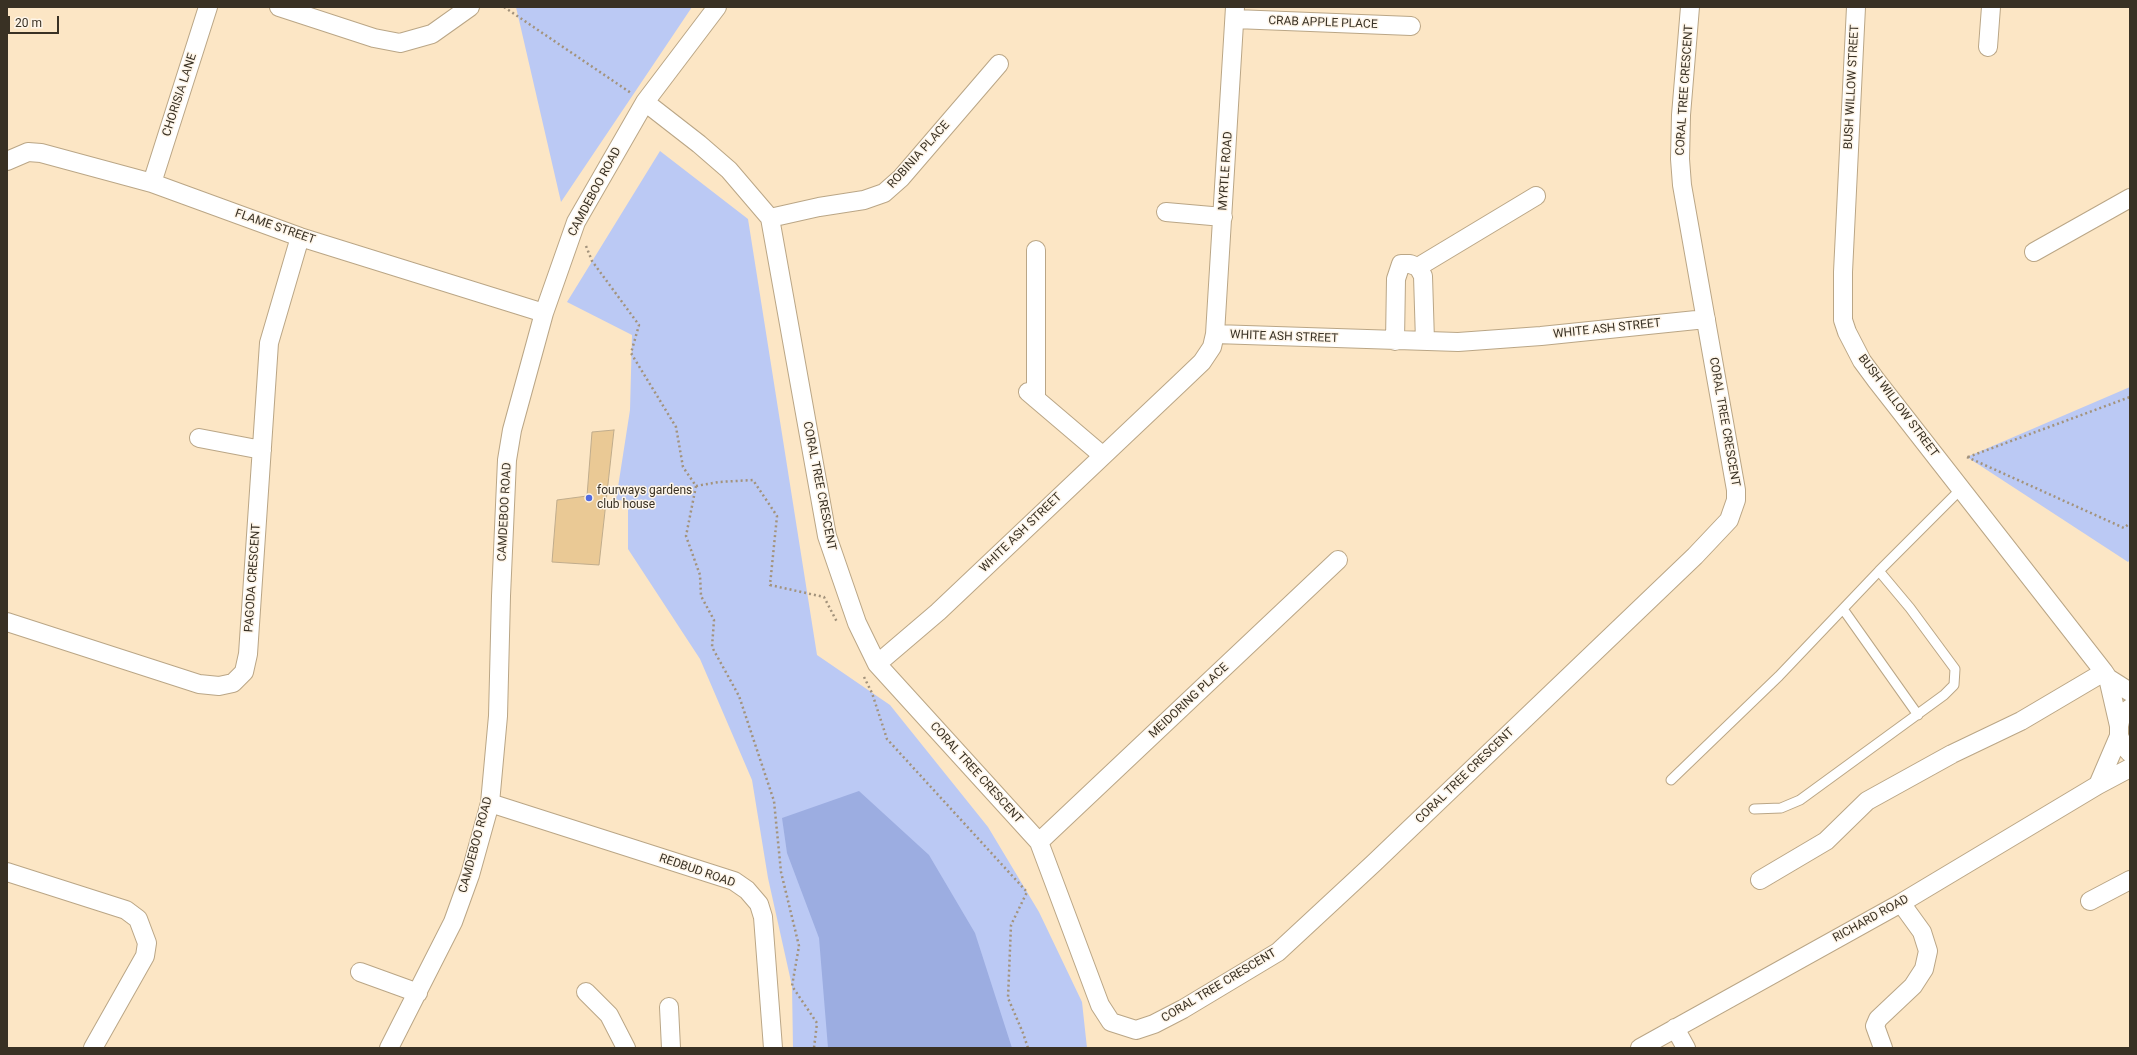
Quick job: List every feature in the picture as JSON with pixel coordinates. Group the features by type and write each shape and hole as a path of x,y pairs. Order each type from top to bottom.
{"street":[{"name":"CHORISIA LANE","path":"152,183 208,7"},
{"path":"279,7 374,38 400,43 432,34 470,7"},
{"name":"CAMDEBOO ROAD","path":"389,1048 453,922 470,875 490,803 498,716 501,596 507,460 512,430 544,313 576,222 645,102 717,7"},
{"name":"CORAL TREE CRESCENT","path":"770,218 826,536 856,624 869,668 1039,842 1100,1004 1111,1022 1136,1030 1154,1024 1278,952 1374,863 1684,567 1729,520 1736,500 1736,490 1682,185 1680,159 1681,115 1690,7"},
{"name":"BUSH WILLOW STREET","path":"1856,7 1843,272 1843,320 1853,346 1862,361 2106,675 2130,692"},
{"path":"1988,47 1991,7"},
{"name":"CRAB APPLE PLACE","path":"1235,13 1411,26"},
{"name":"MYRTLE ROAD","path":"1215,334 1235,13"},
{"name":"ROBINIA PLACE","path":"770,218 819,207 864,200 884,193 901,178 999,64"},
{"path":"645,102 700,144 729,170 770,218"},
{"name":"FLAME STREET","path":"7,161 28,152 41,153 152,183 300,237 544,313"},
{"path":"1418,267 1536,196"},
{"path":"2034,252 2130,198"},
{"path":"1166,212 1223,217"},
{"name":"PAGODA CRESCENT","path":"7,622 199,684 219,686 233,683 244,672 248,654 268,343 300,237"},
{"path":"1036,250 1031,395 1102,455"},
{"path":"1395,341 1397,273 1401,264 1410,264 1418,267 1423,276 1425,341"},
{"name":"WHITE ASH STREET","path":"869,668 938,612 1102,455 1202,362 1212,347 1215,334 1458,342 1541,336 1706,319"},
{"path":"199,438 262,450"},
{"name":"MEIDORING PLACE","path":"1039,842 1338,560"},
{"path":"1760,880 1826,841 1867,801 1952,754 2021,721 2106,675"},
{"name":"BUSH WILLOW STREET","path":"2106,675 2119,731"},
{"path":"2098,784 2119,731 2122,717 2130,708"},
{"path":"2119,731 2123,745 2130,753"},
{"name":"RICHARD ROAD","path":"1651,1045 1675,1028 1900,903 2098,784 2130,768"},
{"name":"REDBUD ROAD","path":"490,803 734,881 747,890 759,904 764,917 773,1048"},
{"path":"7,872 126,910 138,919 147,943 145,956 93,1048"},
{"path":"2090,901 2130,880"},
{"path":"1883,1048 1875,1026 1878,1019 1913,986 1924,969 1928,951 1922,932 1900,903"},
{"path":"360,972 418,993"},
{"path":"586,992 609,1015 626,1048"},
{"path":"669,1007 671,1048"},
{"path":"1675,1028 1686,1048"}],"lane":[{"path":"1671,780 1779,676 1879,571 1961,489"},
{"path":"1754,809 1781,808 1800,800 1918,715 1944,695 1954,685 1955,669 1910,608 1879,571"},
{"path":"1843,609 1918,715"}],"path":[{"path":"504,7 645,102"},
{"path":"576,222 592,261 639,325 631,354 676,427 683,467 696,486 686,536 700,576 701,596 714,620 712,647 739,696 774,801 781,872 799,946 792,986 817,1023 814,1048"},
{"path":"2130,397 1967,457 2124,528 2130,524"},
{"path":"696,486 719,482 754,480 777,516 770,585 824,597 838,624"},
{"path":"869,668 872,693 887,739 1027,892 1011,925 1008,998 1024,1033 1028,1048"}],"shaded area":[{"path":"516,7 692,7 561,202"},
{"path":"660,151 748,219 817,655 890,705 988,827 1039,912 1082,1002 1087,1048 793,1048 792,986 768,878 752,780 700,659 628,549 628,501 616,500 630,410 632,335 567,302"},
{"path":"2130,387 2130,560 2128,562 1967,457"},
{"path":"859,791 929,855 975,933 1012,1048 828,1048 819,938 787,853 782,818"}],"building":[{"name":"fourways gardens club house","path":"614,430 599,565 552,562 557,500 587,496 592,432"}],"place":[{"name":"fourways gardens club house","path":"589,498"}]}
